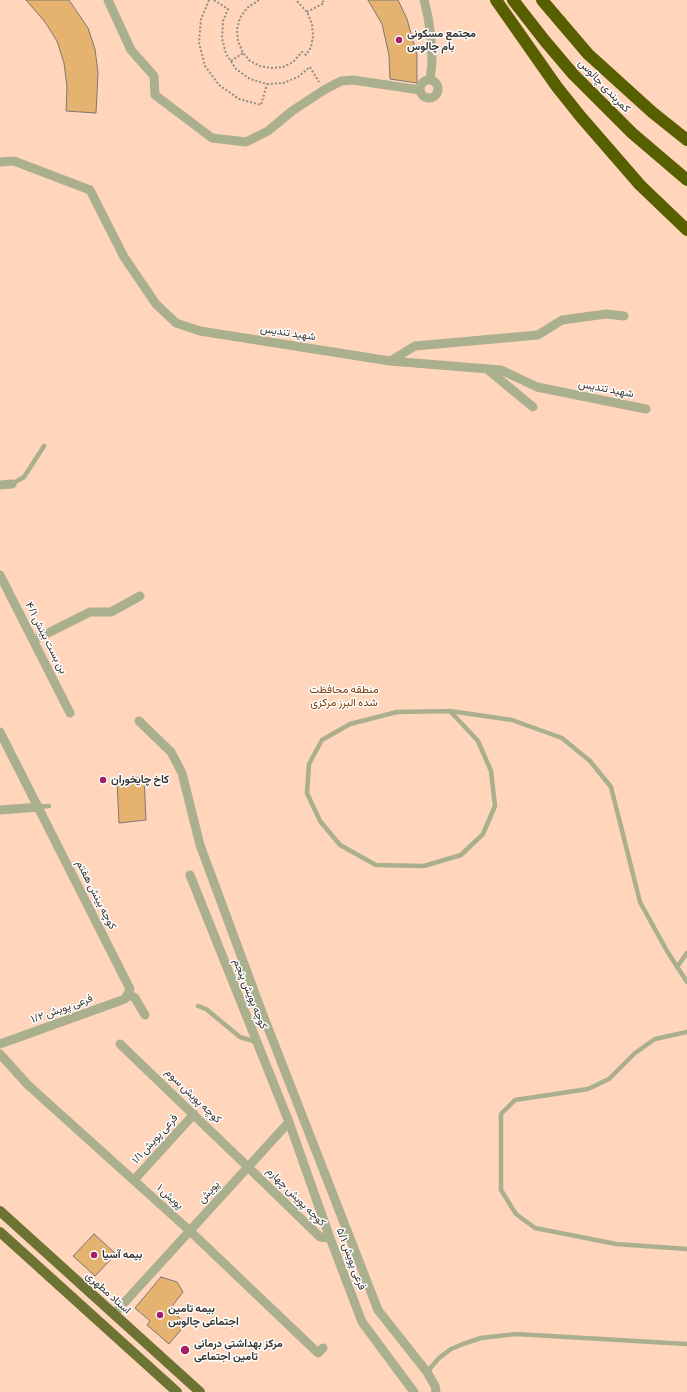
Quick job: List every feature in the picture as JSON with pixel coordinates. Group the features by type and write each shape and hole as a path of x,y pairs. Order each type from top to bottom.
{"highway":[{"path":"496,0 523,13"},
{"path":"496,0 557,87 581,117 640,185 687,230"},
{"name":"کمربندی چالوس","path":"513,0 573,74 616,118 687,180"},
{"path":"542,0 594,59 652,112 687,140"}],"main road":[{"name":"استاد مطهری","path":"0,1211 200,1392"},
{"path":"0,1232 176,1392"}],"street":[{"path":"108,0 131,50 154,76 155,95 212,138 246,142 268,131 292,111 324,90 341,81 353,80 420,90"},
{"path":"424,0 431,37 432,62 430,80"},
{"path":"430,80 438,84 439,90 436,96 428,99 423,96 420,90 420,87 424,82 430,80"},
{"name":"شهید تندیس","path":"0,162 14,161 90,190 124,257 156,304 176,323 200,331 390,361 501,370 537,387 646,409"},
{"path":"390,361 415,346 538,335 562,320 606,314 624,316"},
{"path":"487,369 533,407"},
{"path":"0,484 12,484"},
{"name":"بن بست بینش ۴/۱","path":"0,575 70,713"},
{"path":"34,640 90,612 111,612 140,596"},
{"path":"139,721 171,752 182,773 200,845 208,867 263,1015 378,1310 427,1372 435,1386 436,1392"},
{"name":"کوچه بینش هفتم","path":"0,732 130,989 128,994"},
{"path":"0,810 39,807"},
{"name":"کوچه پویش پنجم","path":"190,875 289,1122"},
{"path":"128,994 135,998 145,1015"},
{"name":"فرعی پویش ۱/۲","path":"0,1044 125,999 128,994"},
{"name":"کوچه پویش سوم","path":"120,1044 248,1167"},
{"name":"پویش ۱","path":"0,1054 28,1085 190,1231 318,1353 323,1348"},
{"name":"فرعی پویش ۱/۱","path":"134,1180 194,1114"},
{"name":"پویش","path":"114,1314 289,1122"},
{"name":"فرعی پویش ۵/۱","path":"289,1122 330,1238 362,1322 414,1392"},
{"name":"کوچه پویش چهارم","path":"248,1167 320,1237 330,1238"}],"lane":[{"path":"12,484 24,477 44,446"},
{"path":"450,711 478,741 491,771 495,806 483,834 461,854 424,866 376,865 340,845 320,821 307,793 309,764 322,740 350,724 397,712 450,711 512,720 562,738 590,761 611,787 640,902 667,951 687,982"},
{"path":"39,807 49,806"},
{"path":"677,967 687,953"},
{"path":"198,1006 206,1009 240,1037 257,1042"},
{"path":"687,1032 655,1039 634,1053 609,1079 588,1089 515,1100 501,1114 500,1190 516,1214 535,1228 616,1244 687,1249"},
{"path":"427,1372 439,1358 451,1349 481,1338 516,1334 687,1344"}],"path":[{"path":"209,0 201,20 199,43 205,66 219,86 238,99 262,105 267,84"},
{"path":"214,0 228,9 223,20 222,38 226,54 236,69 250,79 267,84 283,83 298,77 310,67 324,90"},
{"path":"259,0 247,8 240,18 237,29 238,41 243,53 250,61 260,66 271,68 282,67 293,62 302,52 306,55 311,47 313,37 312,24 307,12 296,0"},
{"path":"307,12 324,3 322,0"},
{"path":"231,61 243,53"}],"green space":[{"name":"منطقه محافظت شده البرز مرکزی","path":"0,0 687,0 687,1392 0,1392"}],"building":[{"path":"26,0 69,0 88,28 95,49 98,73 96,113 66,111 67,87 64,63 57,41 45,22"},
{"name":"مجتمع مسکونی بام چالوس","path":"368,0 398,0 407,19 417,55 417,83 390,79 389,55 382,24"},
{"path":"144,777 146,820 119,823 117,780"},
{"name":"بیمه آسیا","path":"94,1234 116,1254 95,1276 73,1256"},
{"name":"بیمه تامین اجتماعی چالوس","path":"161,1277 177,1282 183,1292 170,1309 186,1324 169,1344 147,1325 150,1321 135,1308"}],"place":[{"name":"مجتمع مسکونی بام چالوس","path":"399,40"},
{"name":"کاخ چایخوران","path":"103,780"},
{"name":"بیمه آسیا","path":"94,1255"},
{"name":"بیمه تامین اجتماعی چالوس","path":"160,1315"},
{"name":"مرکز بهداشتی درمانی تامین اجتماعی","path":"185,1350"}]}
